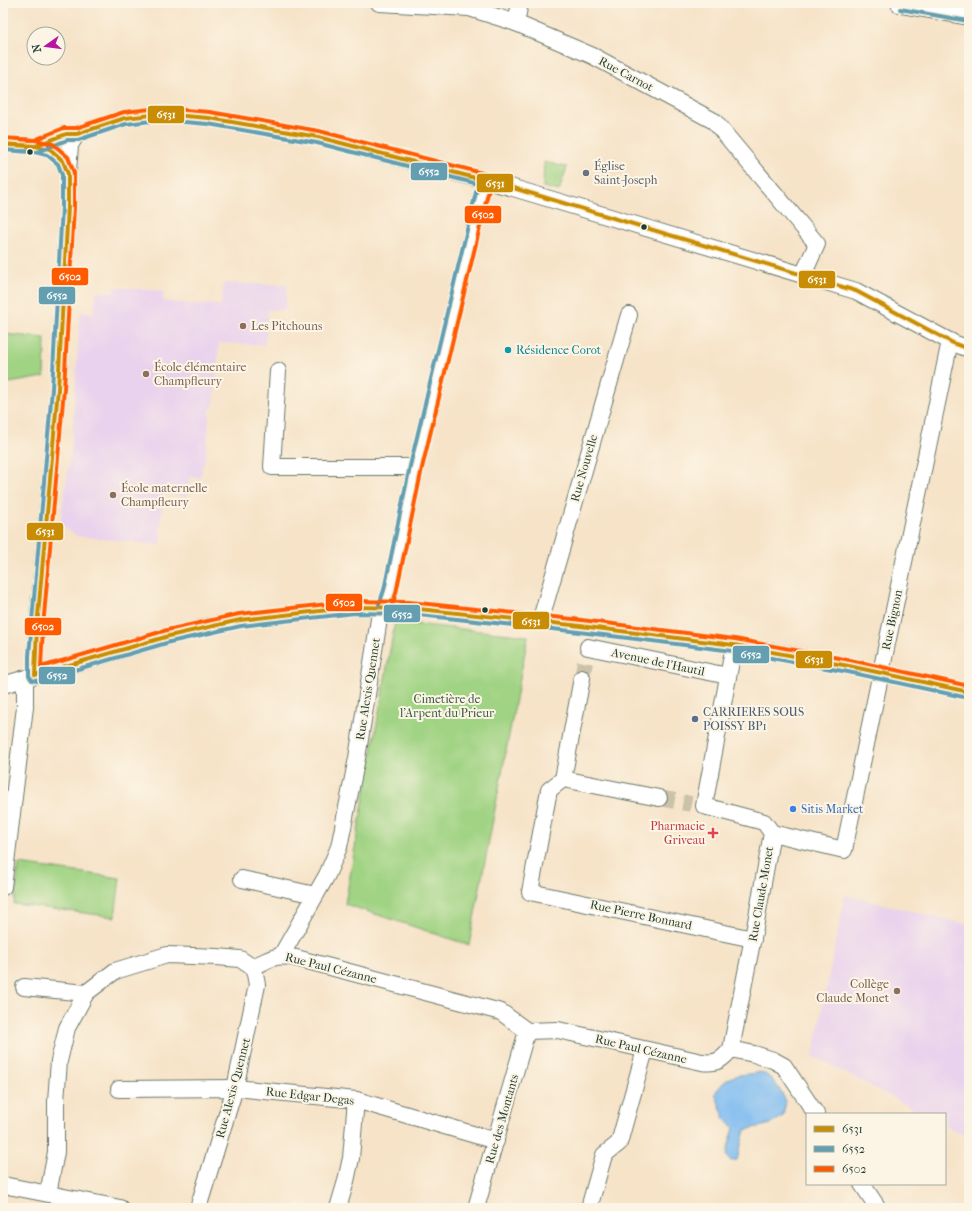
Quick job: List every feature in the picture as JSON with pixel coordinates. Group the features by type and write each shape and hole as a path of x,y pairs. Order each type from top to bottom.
{"main road":[{"path":"901,3 969,15"}],"street":[{"name":"Rue Carnot","path":"379,3 469,8 516,23 593,56 716,123 817,244 803,275"},
{"path":"516,23 520,3"},
{"path":"35,146 66,134 77,134 134,116 160,114 209,118 318,137 485,180 856,291 950,341 969,349"},
{"path":"3,887 25,708 25,686 35,656 58,389 70,145 77,134"},
{"path":"3,144 35,146 50,149 63,161 68,174"},
{"name":"Rue Alexis Quennet","path":"281,956 327,875 339,847 357,758 379,619 390,592 416,467 485,180"},
{"name":"Rue Nouvelle","path":"540,622 628,315"},
{"name":"Rue Bignon","path":"772,833 844,850 950,341"},
{"path":"278,371 272,468 416,467"},
{"name":"Avenue de l'Hautil","path":"3,685 169,636 240,620 355,607 385,607 409,608 540,622 734,645 787,654 969,692"},
{"name":"Avenue de l'Hautil","path":"592,628 587,652 728,676"},
{"name":"Rue Claude Monet","path":"731,1049 772,833 764,822 697,805 734,645"},
{"path":"582,678 563,779 659,798"},
{"name":"Rue Pierre Bonnard","path":"563,779 549,790 530,892 753,939"},
{"path":"242,880 315,895"},
{"path":"48,1194 56,1152 56,1101 59,1061 68,1028 86,993 115,971 167,955 240,959 252,967"},
{"name":"Rue Paul Cézanne","path":"252,967 274,957 281,956 296,958 501,1012 527,1031 558,1030 645,1050 711,1063 724,1058 731,1049"},
{"name":"Rue Alexis Quennet","path":"198,1208 235,1088 257,985 252,967"},
{"path":"24,987 86,993"},
{"name":"Rue des Montants","path":"476,1208 527,1031"},
{"path":"731,1049 773,1060 784,1066 815,1113"},
{"path":"589,1208 604,1155 619,1143 645,1050"},
{"name":"Rue Edgar Degas","path":"119,1089 235,1088 356,1100 496,1141"},
{"path":"338,1208 351,1158 356,1100"},
{"path":"3,1185 120,1208"},
{"path":"863,1185 878,1208"}],"shaded area":[{"name":"École élémentaire Champfleury","path":"224,283 287,285 286,308 283,310 268,310 265,345 219,343 214,405 210,410 206,453 200,478 190,477 188,497 163,494 160,532 161,545 77,536 60,524 72,443 80,312 94,313 96,292 114,292 115,287 164,291 163,301 221,305"},
{"name":"Collège Claude Monet","path":"845,895 969,925 969,1137 946,1126 946,1113 922,1113 813,1056"}],"green space":[{"path":"544,162 567,167 559,191 543,187"},
{"path":"3,334 45,338 44,377 3,384"},
{"name":"Cimetière de l'Arpent du Prieur","path":"395,622 528,636 469,945 345,904"},
{"path":"19,864 120,878 115,917 14,904"}],"water":[{"path":"760,1072 772,1080 786,1101 783,1116 771,1124 745,1130 737,1160 731,1161 727,1156 734,1128 725,1119 715,1093 730,1078"}],"tunnel":[{"path":"582,678 586,657"},
{"path":"659,798 691,804"}],"transit line":[{"name":"6552","path":"900,9 968,21"},
{"name":"6502","path":"17,139 34,140 64,128 76,128 124,112 160,108 210,112 319,131 490,176 491,181 422,468 396,593 391,609"},
{"name":"6531","path":"3,144 35,146 66,134 77,134 125,118 160,114 209,118 318,137 510,187 856,291 953,343 969,349"},
{"name":"6552","path":"17,151 37,152 67,140 78,140 126,124 160,120 208,124 317,143 478,184 410,466 384,590 379,605"},
{"name":"6502","path":"3,138 35,140 53,144 68,157 74,173 74,207 64,389 43,627 41,667 167,630 239,614 354,601 409,602 573,619 735,639 850,660 969,686"},
{"name":"6531","path":"9,145 35,146 50,149 63,161 68,174 68,207 58,389 37,627 35,675"},
{"name":"6552","path":"3,150 34,152 47,155 58,164 62,175 62,207 52,389 29,656 29,676 32,680 37,681 170,642 241,626 355,613 409,614 571,631 733,651 848,672 968,698"},
{"name":"6531","path":"35,675 169,636 240,620 355,607 409,608 572,625 734,645 849,666 969,692"}],"place":[{"name":"Église Saint-Joseph","path":"586,173"},
{"name":"Les Pitchouns","path":"243,326"},
{"name":"Résidence Corot","path":"508,350"},
{"name":"École élémentaire Champfleury","path":"146,374"},
{"name":"École maternelle Champfleury","path":"113,495"},
{"name":"CARRIERES SOUS POISSY BP1","path":"695,719"},
{"name":"Sitis Market","path":"793,809"},
{"name":"Pharmacie Griveau","path":"713,833"},
{"name":"Collège Claude Monet","path":"897,991"}]}
